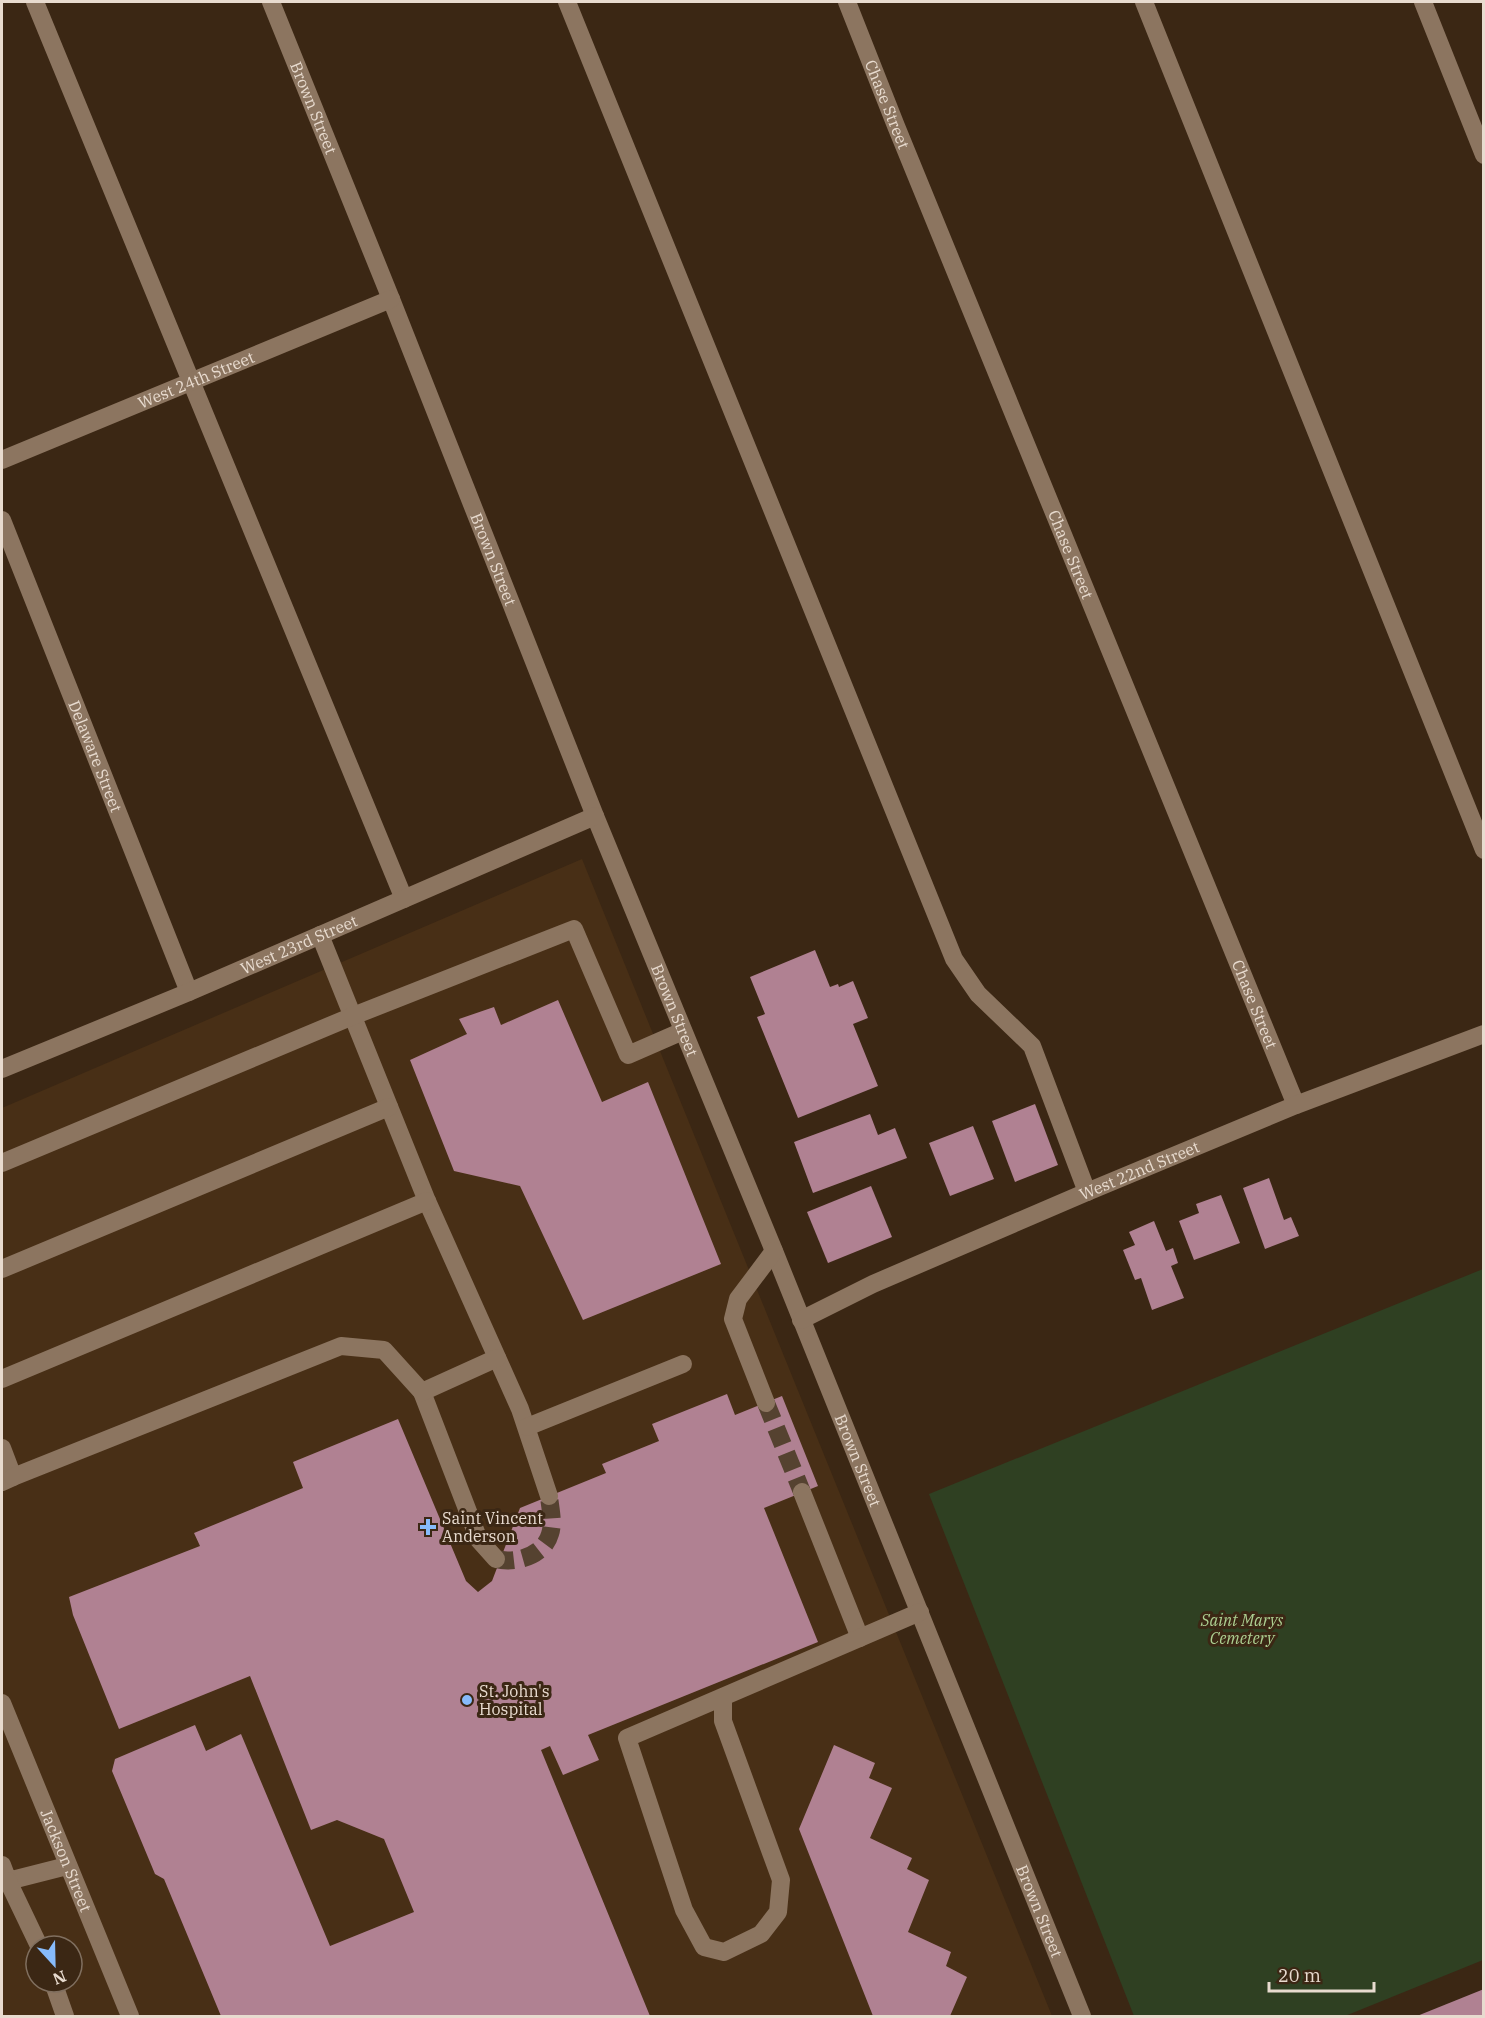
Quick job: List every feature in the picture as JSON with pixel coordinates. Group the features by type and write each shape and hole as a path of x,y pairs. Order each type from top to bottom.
{"street":[{"path":"35,2 404,899"},
{"name":"Brown Street","path":"271,2 392,298 595,816 774,1251 1082,2016"},
{"path":"567,2 954,959 978,994 1032,1046 1087,1192"},
{"name":"Chase Street","path":"847,2 1296,1105"},
{"path":"1144,2 1484,850"},
{"path":"1423,2 1484,155"},
{"name":"West 24th Street","path":"2,460 392,298"},
{"name":"Delaware Street","path":"2,520 189,992"},
{"name":"West 23rd Street","path":"2,1069 189,992 595,816"},
{"path":"2,1163 353,1016 574,929 628,1055 683,1031"},
{"path":"320,935 427,1201 527,1427 549,1496"},
{"name":"West 22nd Street","path":"801,1320 873,1284 1087,1192 1296,1105 1484,1034"},
{"path":"2,1269 389,1107"},
{"path":"2,1379 427,1201"},
{"path":"766,1403 733,1319 738,1299 774,1251"},
{"path":"2,1448 8,1479 341,1346 384,1350 422,1392 479,1540 496,1559"},
{"path":"422,1392 497,1358"},
{"path":"527,1427 683,1364"},
{"path":"802,1492 860,1638"},
{"path":"723,1697 723,1721 780,1880 778,1912 761,1934 724,1952 704,1947 684,1910 627,1738 920,1612"},
{"name":"Jackson Street","path":"2,1703 130,2016"},
{"path":"33,1934 4,1876 67,1866"},
{"path":"57,1994 65,2016"}],"shaded area":[{"name":"Saint Vincent Anderson","path":"582,859 1052,2016 2,2016 2,1108"}],"green space":[{"name":"Saint Marys Cemetery","path":"1483,1269 1483,1960 1345,2016 1134,2016 929,1494"}],"building":[{"path":"815,950 830,987 838,984 839,987 853,981 868,1018 853,1024 878,1086 798,1118 757,1017 765,1014 750,977"},
{"path":"558,1000 602,1102 648,1082 721,1264 583,1320 520,1186 454,1171 410,1060 467,1034 459,1019 494,1007 501,1025"},
{"path":"1035,1104 1058,1165 1015,1182 992,1121"},
{"path":"870,1114 878,1135 895,1128 907,1158 813,1193 794,1142"},
{"path":"973,1126 994,1179 950,1196 929,1143"},
{"path":"1269,1178 1284,1220 1291,1217 1299,1236 1265,1249 1243,1188"},
{"path":"871,1186 892,1237 828,1263 807,1212"},
{"path":"1221,1195 1240,1243 1194,1260 1179,1221 1199,1213 1196,1204"},
{"path":"1154,1221 1166,1251 1173,1248 1178,1263 1171,1266 1184,1298 1152,1310 1141,1278 1135,1280 1123,1250 1135,1245 1129,1232"},
{"name":"St. John's Hospital","path":"727,1394 735,1415 782,1396 818,1486 764,1508 818,1642 588,1735 599,1760 563,1775 550,1746 541,1750 650,2016 221,2016 164,1879 155,1874 112,1771 115,1759 195,1725 206,1751 241,1734 330,1946 414,1912 384,1839 337,1820 311,1830 250,1676 119,1729 73,1615 69,1597 200,1546 194,1533 303,1488 293,1462 398,1419 466,1581 478,1592 492,1581 520,1508 606,1473 602,1464 659,1441 652,1424"},
{"path":"834,1745 875,1763 869,1778 892,1788 870,1838 912,1858 907,1869 929,1880 908,1932 951,1952 946,1966 967,1977 950,2016 873,2016 799,1829"},
{"path":"1484,1989 1484,2016 1417,2016"}],"tunnel":[{"path":"766,1403 802,1492"},
{"path":"496,1559 520,1559 542,1548 547,1542 551,1529 549,1496"}],"place":[{"name":"Saint Vincent Anderson","path":"428,1527"},
{"name":"St. John's Hospital","path":"467,1700"}]}
